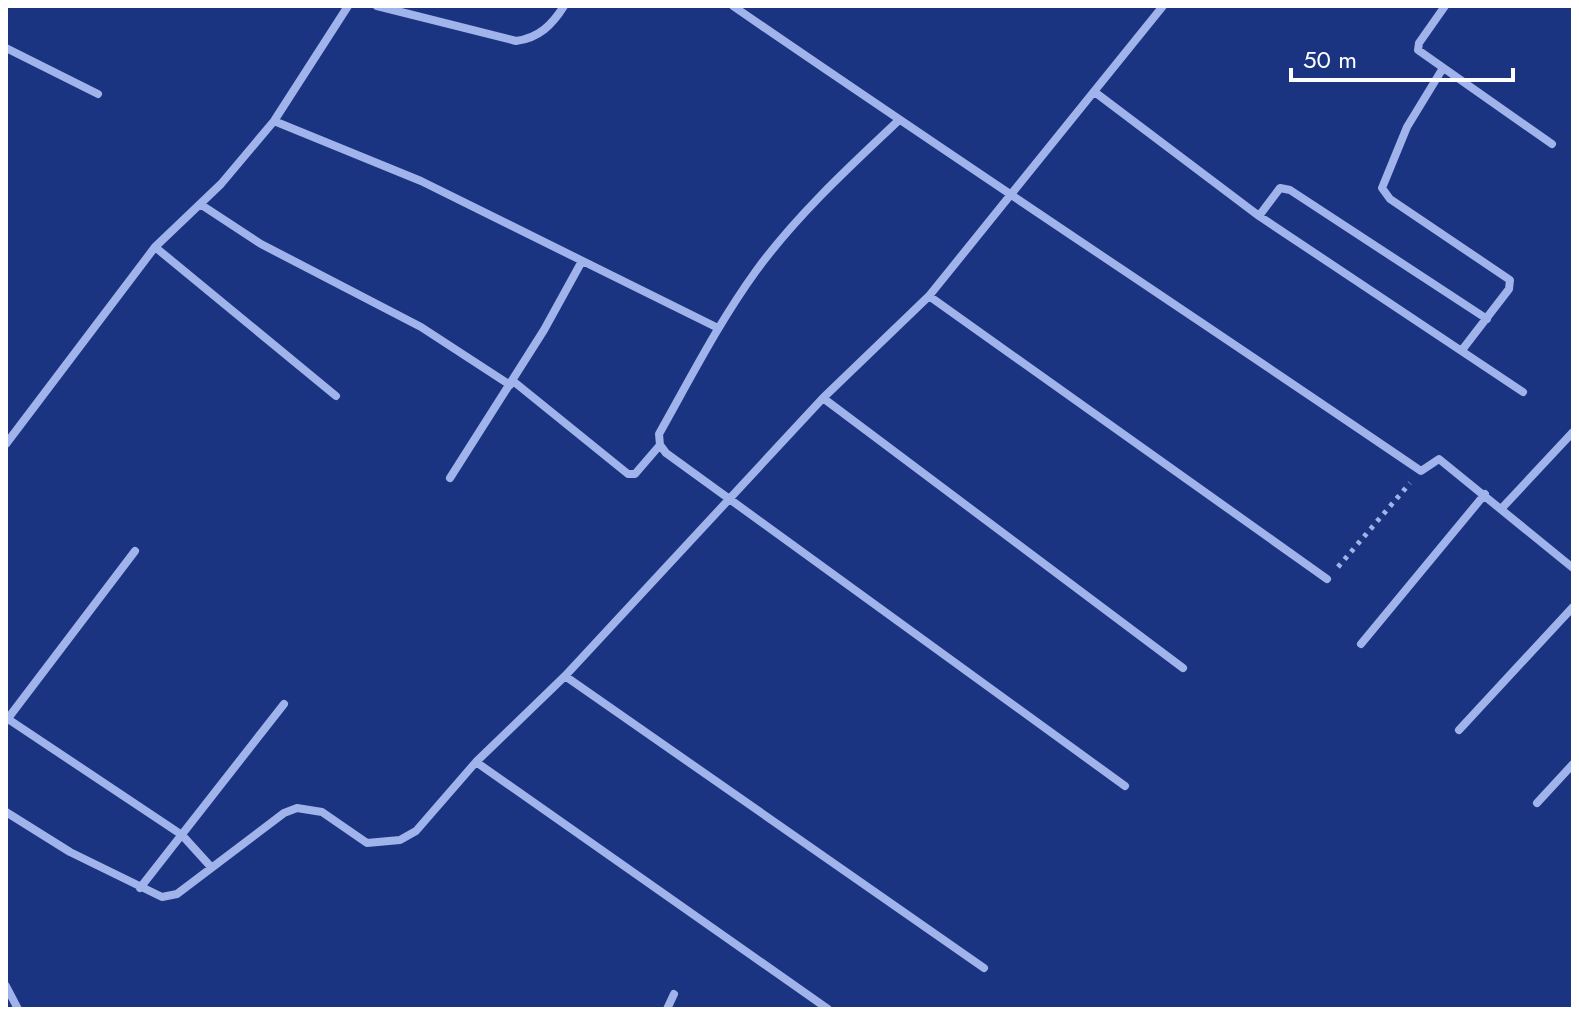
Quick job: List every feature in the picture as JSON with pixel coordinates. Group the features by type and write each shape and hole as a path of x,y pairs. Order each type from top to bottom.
{"street":[{"path":"6,444 155,247 200,204 274,121 348,6"},
{"path":"377,6 516,41 530,39 544,30 564,6"},
{"path":"733,6 898,121 1011,193 1421,471 1439,459 1573,568"},
{"path":"6,812 70,852 140,888 169,897 284,813 297,808 322,812 367,843 400,840 416,831 476,762 565,676 823,398 929,296 1096,93 1163,6"},
{"path":"1445,6 1418,46 1420,52 1552,144"},
{"path":"6,48 98,94"},
{"path":"1443,68 1407,127 1382,188 1390,199 1510,280 1509,289 1462,350"},
{"path":"1096,93 1259,216 1523,392"},
{"path":"274,121 421,181 718,328"},
{"path":"898,121 837,179 757,270 718,328 659,434 660,445 666,453 1125,786"},
{"path":"1259,216 1275,191 1280,188 1290,190 1487,319"},
{"path":"200,204 261,244 421,327 511,383 632,476 660,445"},
{"path":"155,247 336,396"},
{"path":"450,478 511,383 582,261"},
{"path":"929,296 1327,579"},
{"path":"823,398 1183,668"},
{"path":"1502,508 1573,432"},
{"path":"1361,644 1485,494"},
{"path":"135,551 7,720 182,835 211,867"},
{"path":"1459,730 1573,607"},
{"path":"565,676 984,968"},
{"path":"140,888 284,704"},
{"path":"476,762 828,1009"},
{"path":"1537,803 1573,764"},
{"path":"6,986 18,1009"},
{"path":"667,1009 674,994"}],"path":[{"path":"1327,579 1421,471"}]}
